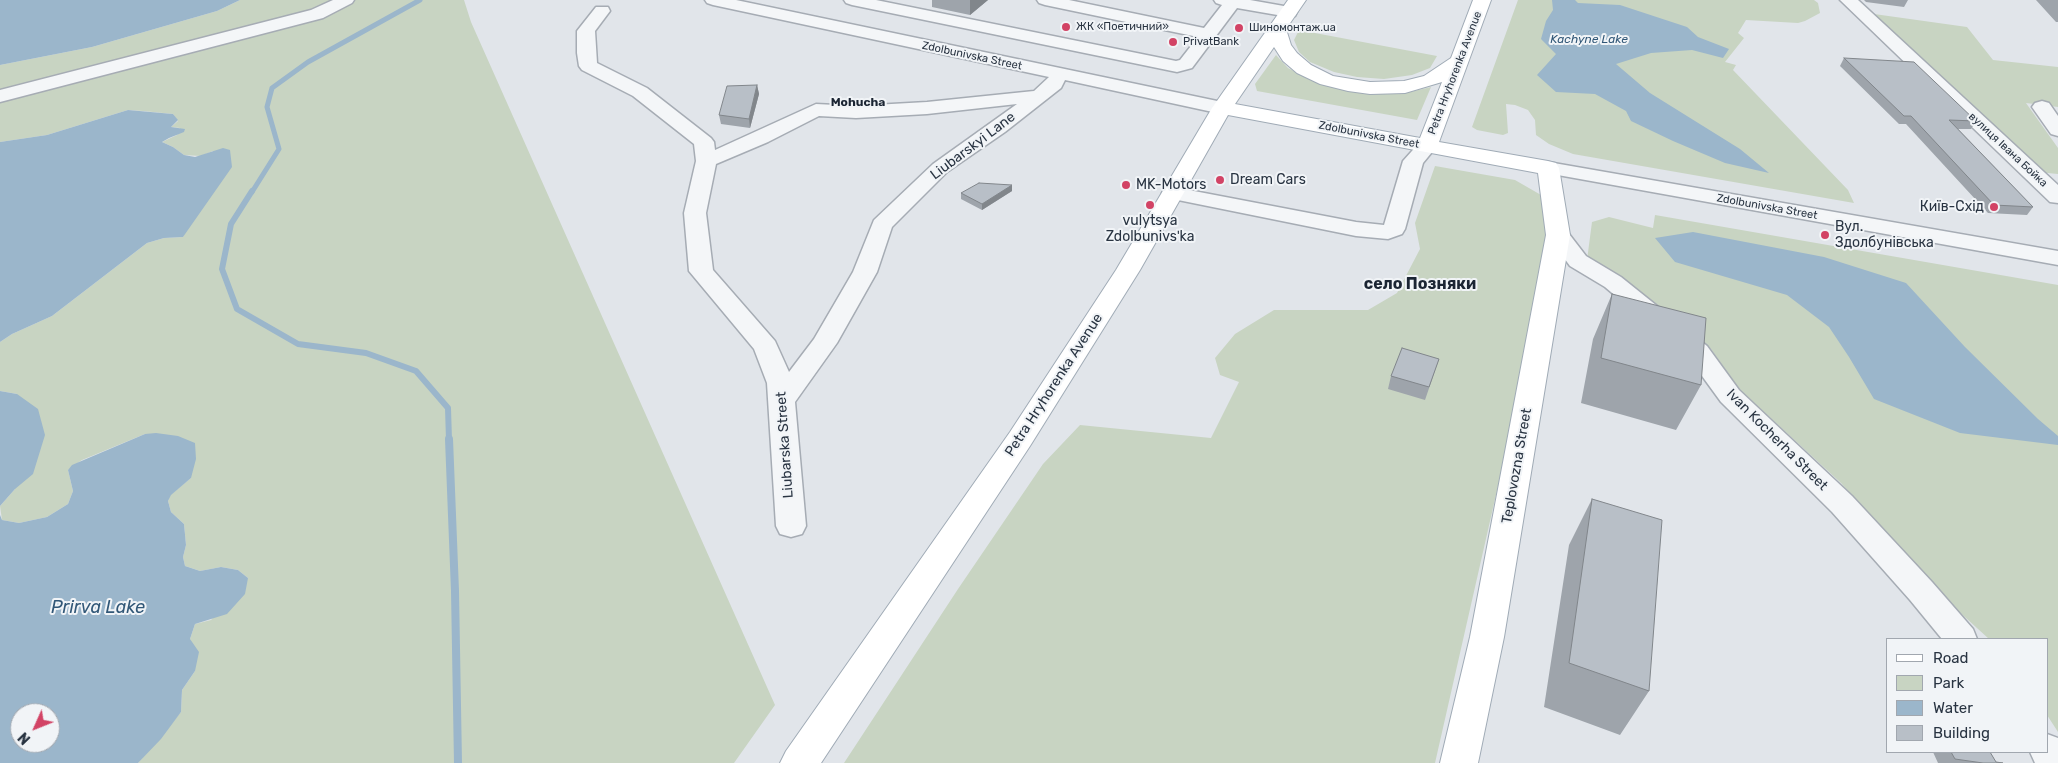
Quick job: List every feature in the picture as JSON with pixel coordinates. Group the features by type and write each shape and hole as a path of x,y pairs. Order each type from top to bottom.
{"main road":[{"name":"Petra Hryhorenka Avenue","path":"1427,146 1482,0"},
{"name":"Petra Hryhorenka Avenue","path":"799,763 1020,440 1128,270 1222,108 1293,6"},
{"path":"1277,29 1282,45 1290,57 1304,69 1327,80 1348,85 1370,88 1404,87 1431,80 1458,62"},
{"name":"Zdolbunivska Street","path":"1222,108 1548,168"},
{"name":"Teplovozna Street","path":"1459,763 1488,637 1558,235 1548,168"}],"street":[{"path":"0,96 317,14 346,0"},
{"name":"Zdolbunivska Street","path":"713,0 1222,108"},
{"path":"852,0 1170,67 1186,64 1208,34 1227,1 1293,6"},
{"path":"1045,0 1208,34"},
{"name":"вулиця Івана Бойка","path":"1848,0 2058,197"},
{"path":"602,11 586,31 588,66 606,77 640,92 705,151 760,138 816,110 856,112 927,108 1038,96"},
{"name":"Liubarskyi Lane","path":"783,399 824,344 865,272 882,226 940,168 968,150 1054,84 1060,74"},
{"path":"2042,107 2058,130"},
{"path":"1173,193 1356,229 1388,232 1394,229 1413,162 1427,146"},
{"name":"Liubarska Street","path":"705,151 695,213 701,271 766,347 780,383 783,399 791,526"},
{"name":"Zdolbunivska Street","path":"1548,168 2058,258"},
{"name":"Ivan Kocherha Street","path":"1558,235 1578,261 1613,282 1698,352 1730,396 1842,504 1960,638"},
{"path":"2048,751 2057,763"}],"green space":[{"path":"240,0 464,0 471,22 775,705 734,763 138,763 181,712 182,690 195,671 190,639 195,624 211,620 248,578 238,570 221,567 200,571 185,566 183,557 186,545 184,524 171,512 168,501 170,495 191,478 145,434 82,460 68,470 73,491 68,504 47,517 19,523 2,520 0,506 15,489 17,394 0,391 0,342 12,334 52,316 147,243 164,238 183,237 213,151 201,156 184,155 162,142 177,135 180,128 171,127 178,121 173,114 128,110 47,135 0,142 0,65 92,47 217,11"},
{"path":"1518,0 1814,0 1818,3 1820,13 1805,21 1798,23 1746,20 1738,33 1744,38 1725,62 1736,65 1733,70 1848,190 1854,203 1573,154 1549,144 1536,135 1535,120 1528,110 1515,105 1506,104 1508,133 1503,135 1477,130 1472,127"},
{"path":"1874,14 1967,27 1993,60 2058,67 2058,107 2026,103 2058,148 2058,174 2037,172"},
{"path":"1299,30 1437,56 1430,68 1412,75 1384,79 1357,77 1334,72 1310,62 1299,52 1294,40"},
{"path":"1276,55 1288,68 1305,77 1368,93 1410,92 1431,87 1417,120 1257,91 1255,84"},
{"path":"1435,166 1515,180 1541,195 1549,226 1523,376 1435,763 844,763 958,589 1043,464 1080,425 1211,438 1239,382 1220,375 1215,358 1235,334 1274,310 1368,310 1397,293 1420,249 1415,223"},
{"path":"1655,215 2058,285 2058,732 2048,717 2048,638 1988,638 1933,588 1841,483 1738,388 1711,349 1642,295 1587,260 1592,222 1609,217 1653,228"}],"water":[{"path":"0,0 240,0 217,11 92,47 0,65"},
{"name":"Kachyne Lake","path":"1552,0 1575,0 1578,3 1620,5 1687,27 1698,37 1729,49 1723,58 1692,50 1651,53 1616,64 1650,93 1740,149 1769,173 1725,163 1673,141 1631,121 1626,111 1595,94 1556,92 1537,75 1556,54 1541,39 1546,21 1553,10"},
{"path":"128,110 173,114 178,120 171,127 185,129 184,132 162,142 184,155 195,157 223,148 230,150 232,167 183,237 164,238 147,243 52,316 12,334 0,342 0,142 47,135"},
{"path":"1693,232 1824,257 1906,283 1965,347 2038,419 2058,436 2058,445 1960,433 1874,399 1829,327 1787,295 1675,262 1655,238"},
{"path":"0,391 17,394 38,409 45,435 33,474 15,489 0,506"},
{"name":"Prirva Lake","path":"156,433 178,436 195,443 196,459 191,478 171,495 168,501 171,512 184,524 186,545 183,557 185,566 200,571 221,567 238,570 248,578 245,594 227,614 195,624 190,639 199,652 195,671 182,690 181,712 161,739 138,763 0,763 0,515 2,520 19,523 47,517 68,504 73,491 68,470 72,465 145,434"}],"building":[{"path":"1844,58 1914,62 1976,121 1949,120 2033,207 1994,205 1911,116 1904,116"},
{"path":"757,85 749,119 719,115 727,86"},
{"path":"979,183 1012,185 982,204 961,193"},
{"path":"1612,294 1706,318 1701,385 1601,358"},
{"path":"1402,348 1439,359 1429,387 1391,376"},
{"path":"1592,499 1662,520 1649,691 1569,663"},
{"path":"1952,753 1991,753 1996,762 2003,763 1983,763 1955,759"}],"waterway":[{"path":"252,192 279,149 267,107 272,88 308,62 420,0"},
{"path":"252,191 231,224 222,269 237,309 298,344 366,353 416,371 448,408 449,440"},
{"path":"449,439 455,591 458,763"}],"place":[{"name":"ЖК «Поетичний»","path":"1066,27"},
{"name":"Шиномонтаж.ua","path":"1239,28"},
{"name":"PrivatBank","path":"1173,42"},
{"name":"Dream Cars","path":"1220,180"},
{"name":"MK-Motors","path":"1126,185"},
{"name":"vulytsya Zdolbunivsʹka","path":"1150,205"},
{"name":"Київ-Схід","path":"1994,207"},
{"name":"Вул. Здолбунівська","path":"1825,235"}],"district":[{"name":"Mohucha","path":"858,103"},
{"name":"село Позняки","path":"1420,284"}]}
